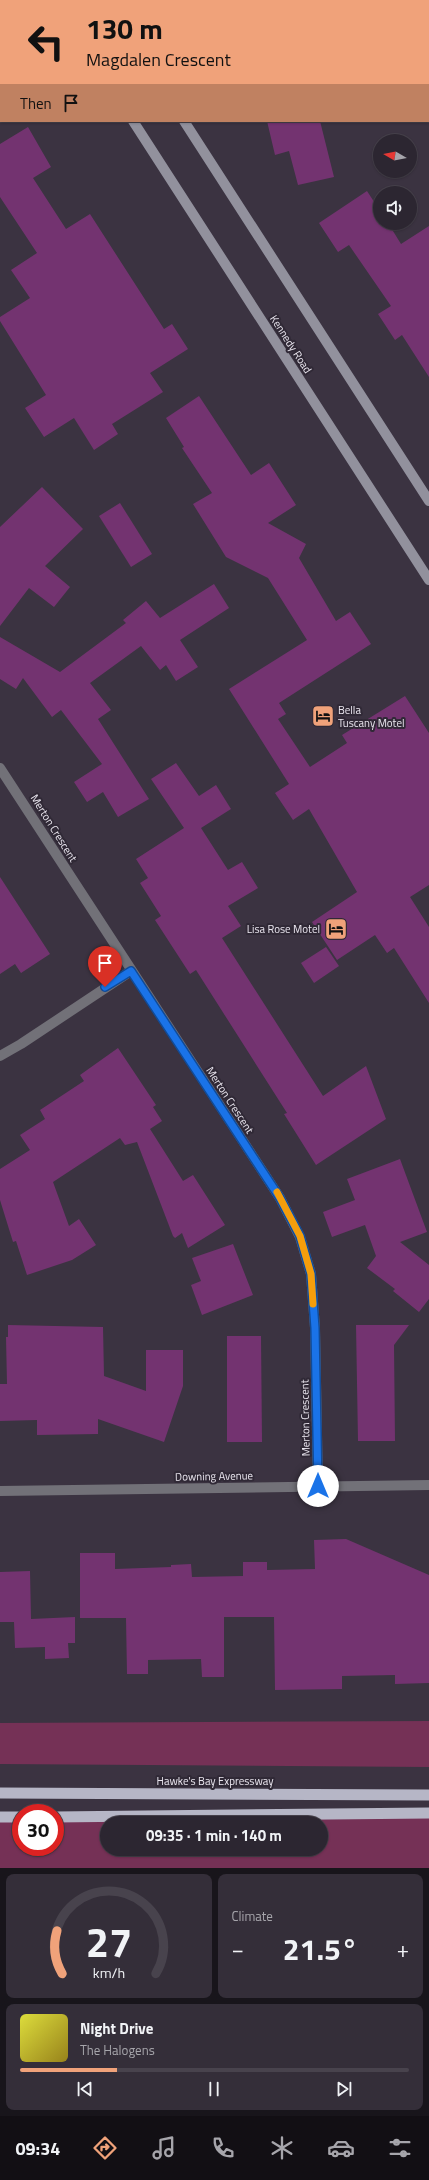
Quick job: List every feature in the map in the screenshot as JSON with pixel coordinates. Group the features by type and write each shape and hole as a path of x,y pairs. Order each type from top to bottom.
{"highway":[{"name":"Hawke's Bay Expressway","path":"0,1793 429,1795"},
{"path":"64,1817 429,1813"},
{"path":"0,1817 12,1817"}],"main road":[{"name":"Kennedy Road","path":"134,122 427,573"},
{"path":"185,122 429,501"}],"street":[{"name":"Merton Crescent","path":"0,768 280,1198 300,1236 311,1274 315,1328 318,1486"},
{"path":"0,1056 21,1044 131,971"},
{"name":"Downing Avenue","path":"0,1492 429,1485"}],"shaded area":[{"path":"429,1721 429,1767 0,1764 0,1723"},
{"path":"0,1816 12,1816 12,1856 64,1856 64,1816 100,1816 100,1856 328,1856 328,1817 429,1817 429,1868 0,1868"}],"building":[{"path":"267,122 320,122 334,177 298,185 289,151 275,155"},
{"path":"28,127 51,167 33,178 66,229 90,214 164,329 172,324 188,349 150,373 163,392 112,424 118,434 94,450 74,418 44,437 25,408 46,395 0,321 0,317 30,298 11,270 37,253 0,197 0,144"},
{"path":"367,191 373,200 373,230 392,230 401,244 429,226 429,377 402,335 395,340 378,314 391,306 349,245 338,252 319,223"},
{"path":"199,396 251,475 269,463 296,505 268,523 306,544 299,558 336,621 350,612 371,644 279,703 286,714 278,719 310,767 347,743 342,735 405,696 429,733 429,885 410,897 429,927 429,1003 394,948 387,953 375,935 337,960 312,922 357,892 309,809 293,820 275,793 289,784 229,689 307,640 268,578 226,557 193,504 212,493 182,448 184,447 166,418"},
{"path":"42,487 83,529 45,566 70,587 54,607 29,588 0,626 0,527"},
{"path":"120,503 152,554 131,567 99,516"},
{"path":"214,584 229,608 180,640 198,667 176,681 166,665 160,670 141,646 90,683 111,710 98,719 149,799 118,817 103,792 87,802 74,782 102,764 61,710 52,717 23,678 16,689 0,679 0,637 60,672 126,623 123,620 146,601 160,618"},
{"path":"176,763 199,796 216,785 231,809 201,828 228,870 242,862 258,888 228,906 241,926 222,938 323,1096 366,1066 386,1119 316,1165 284,1114 287,1113 196,970 190,974 155,920 161,916 140,883 148,878 136,859 184,828 151,779"},
{"path":"0,877 50,954 21,973 15,964 0,974"},
{"path":"326,947 339,966 314,983 301,963"},
{"path":"118,1048 156,1105 153,1107 162,1121 150,1129 183,1181 193,1175 225,1225 188,1248 182,1233 175,1238 137,1142 125,1145 120,1138 53,1182 69,1226 79,1219 96,1245 72,1260 27,1275 16,1241 13,1242 0,1200 0,1169 30,1150 20,1135 45,1119 40,1110 84,1081 80,1075"},
{"path":"400,1159 427,1232 400,1242 429,1265 429,1299 419,1312 393,1291 395,1289 367,1268 376,1256 365,1225 332,1237 323,1212 355,1200 347,1179"},
{"path":"233,1244 253,1295 202,1315 191,1285 201,1281 192,1258"},
{"path":"8,1325 103,1327 104,1376 146,1391 146,1350 183,1350 183,1386 164,1442 98,1419 98,1434 37,1435 37,1420 0,1421 0,1384 7,1384 6,1337 8,1337"},
{"path":"356,1325 409,1325 394,1345 395,1441 358,1441"},
{"path":"227,1336 261,1336 262,1442 227,1442"},
{"path":"346,1539 429,1575 429,1683 395,1684 395,1675 342,1676 342,1689 275,1690 274,1617 224,1617 224,1677 202,1677 201,1659 148,1660 148,1674 127,1674 126,1618 80,1618 80,1553 115,1553 115,1569 171,1567 171,1565 191,1564 192,1577 243,1576 243,1562 267,1562 267,1570 315,1569 314,1540"},
{"path":"30,1571 31,1619 75,1617 75,1643 68,1643 69,1658 45,1659 45,1647 15,1648 14,1622 0,1622 0,1572"}],"slow traffic":[{"path":"277,1192 300,1236 311,1274 313,1304"}],"place":[{"name":"Bella Tuscany Motel","path":"323,716"},
{"name":"Lisa Rose Motel","path":"336,929"}],"route":[{"path":"105,987 131,971 280,1198 300,1236 311,1274 315,1328 318,1486"}]}
